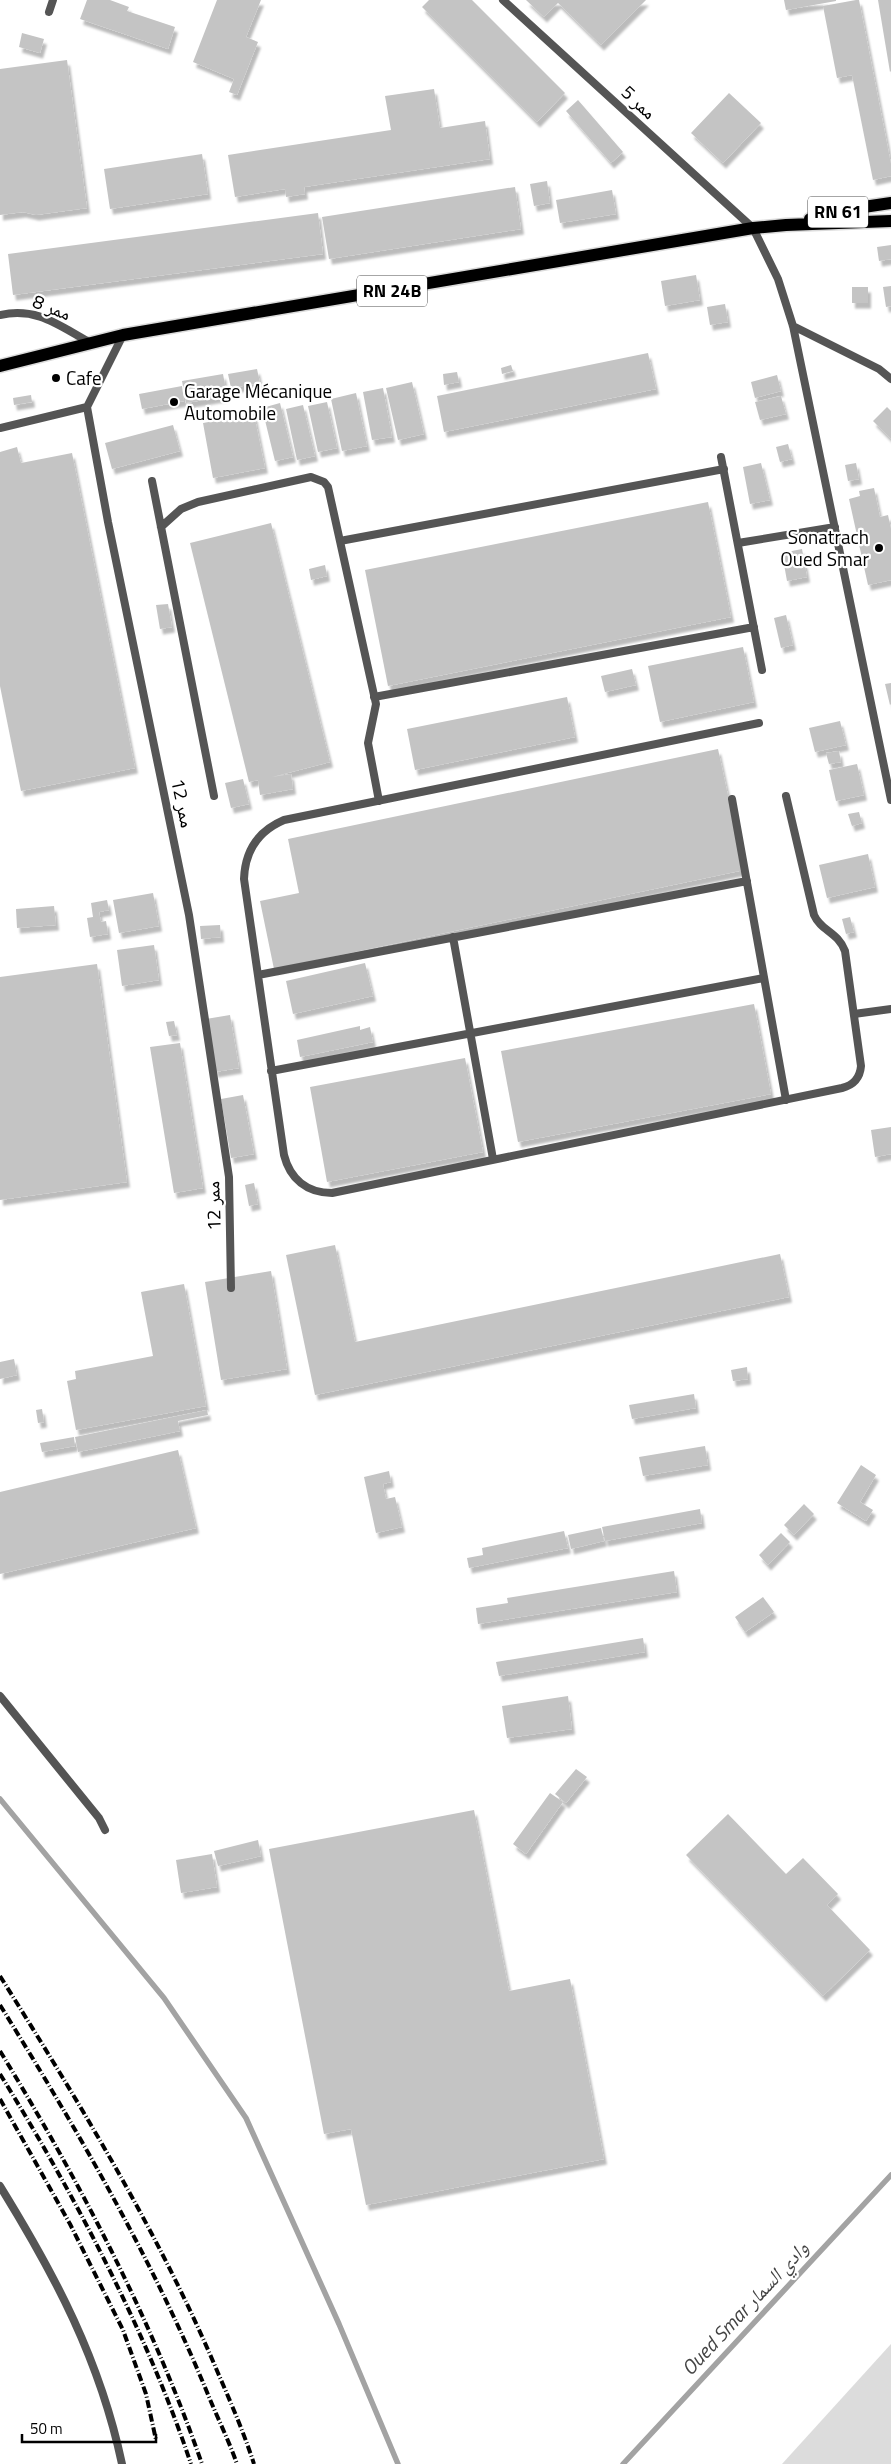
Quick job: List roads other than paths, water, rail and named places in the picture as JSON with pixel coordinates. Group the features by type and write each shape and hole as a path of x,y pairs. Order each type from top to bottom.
{"main road":[{"name":"RN 61","path":"786,225 857,208 891,203"},
{"name":"RN 61","path":"786,225 891,221"},
{"name":"RN 24B","path":"0,366 122,335 753,228 786,225"}],"lane":[{"path":"49,12 53,0"},
{"name":"ممر 5","path":"503,0 753,228"},
{"path":"753,228 778,279 793,326 891,800"},
{"name":"ممر 8","path":"0,315 16,311 34,314 52,321 89,342"},
{"path":"793,326 879,369 891,379"},
{"path":"0,428 87,407 122,335"},
{"name":"ممر 12","path":"87,407 108,522 190,914 229,1177 230,1288"},
{"path":"721,457 762,670"},
{"path":"340,541 724,469"},
{"path":"161,526 192,504 311,477 324,482 328,487 374,697 376,711 368,742 379,801"},
{"path":"152,481 214,796"},
{"path":"738,543 835,526"},
{"path":"374,697 754,627"},
{"path":"758,723 284,820 265,831 251,847 246,858 244,879 286,1164 297,1180 313,1190 332,1193 848,1087 858,1078 861,1066 845,951 839,939 819,924 814,915 786,796"},
{"path":"732,799 786,1100"},
{"path":"258,975 747,881"},
{"path":"453,937 493,1159"},
{"path":"271,1071 764,978"},
{"path":"854,1014 891,1009"},
{"path":"0,1696 99,1818 104,1830"},
{"path":"0,2186 46,2262 83,2338 110,2413 122,2464"}],"waterway":[{"path":"0,1799 164,1998 246,2118 339,2324 398,2464"},
{"name":"Oued Smar وادي السمار","path":"623,2464 891,2175"}],"railway":[{"path":"0,1976 89,2121 144,2220 195,2321 254,2464"},
{"path":"0,2005 86,2148 139,2246 187,2346 237,2464"},
{"path":"0,2051 30,2100 86,2201 112,2253 161,2357 202,2464"},
{"path":"0,2074 81,2214 106,2264 153,2364 191,2464"},
{"path":"0,2099 70,2224 123,2330 146,2394 156,2440"}],"place":[{"name":"Cafe","path":"56,378"},
{"name":"Garage Mécanique Automobile","path":"174,402"},
{"name":"Sonatrach Oued Smar","path":"879,548"}]}
